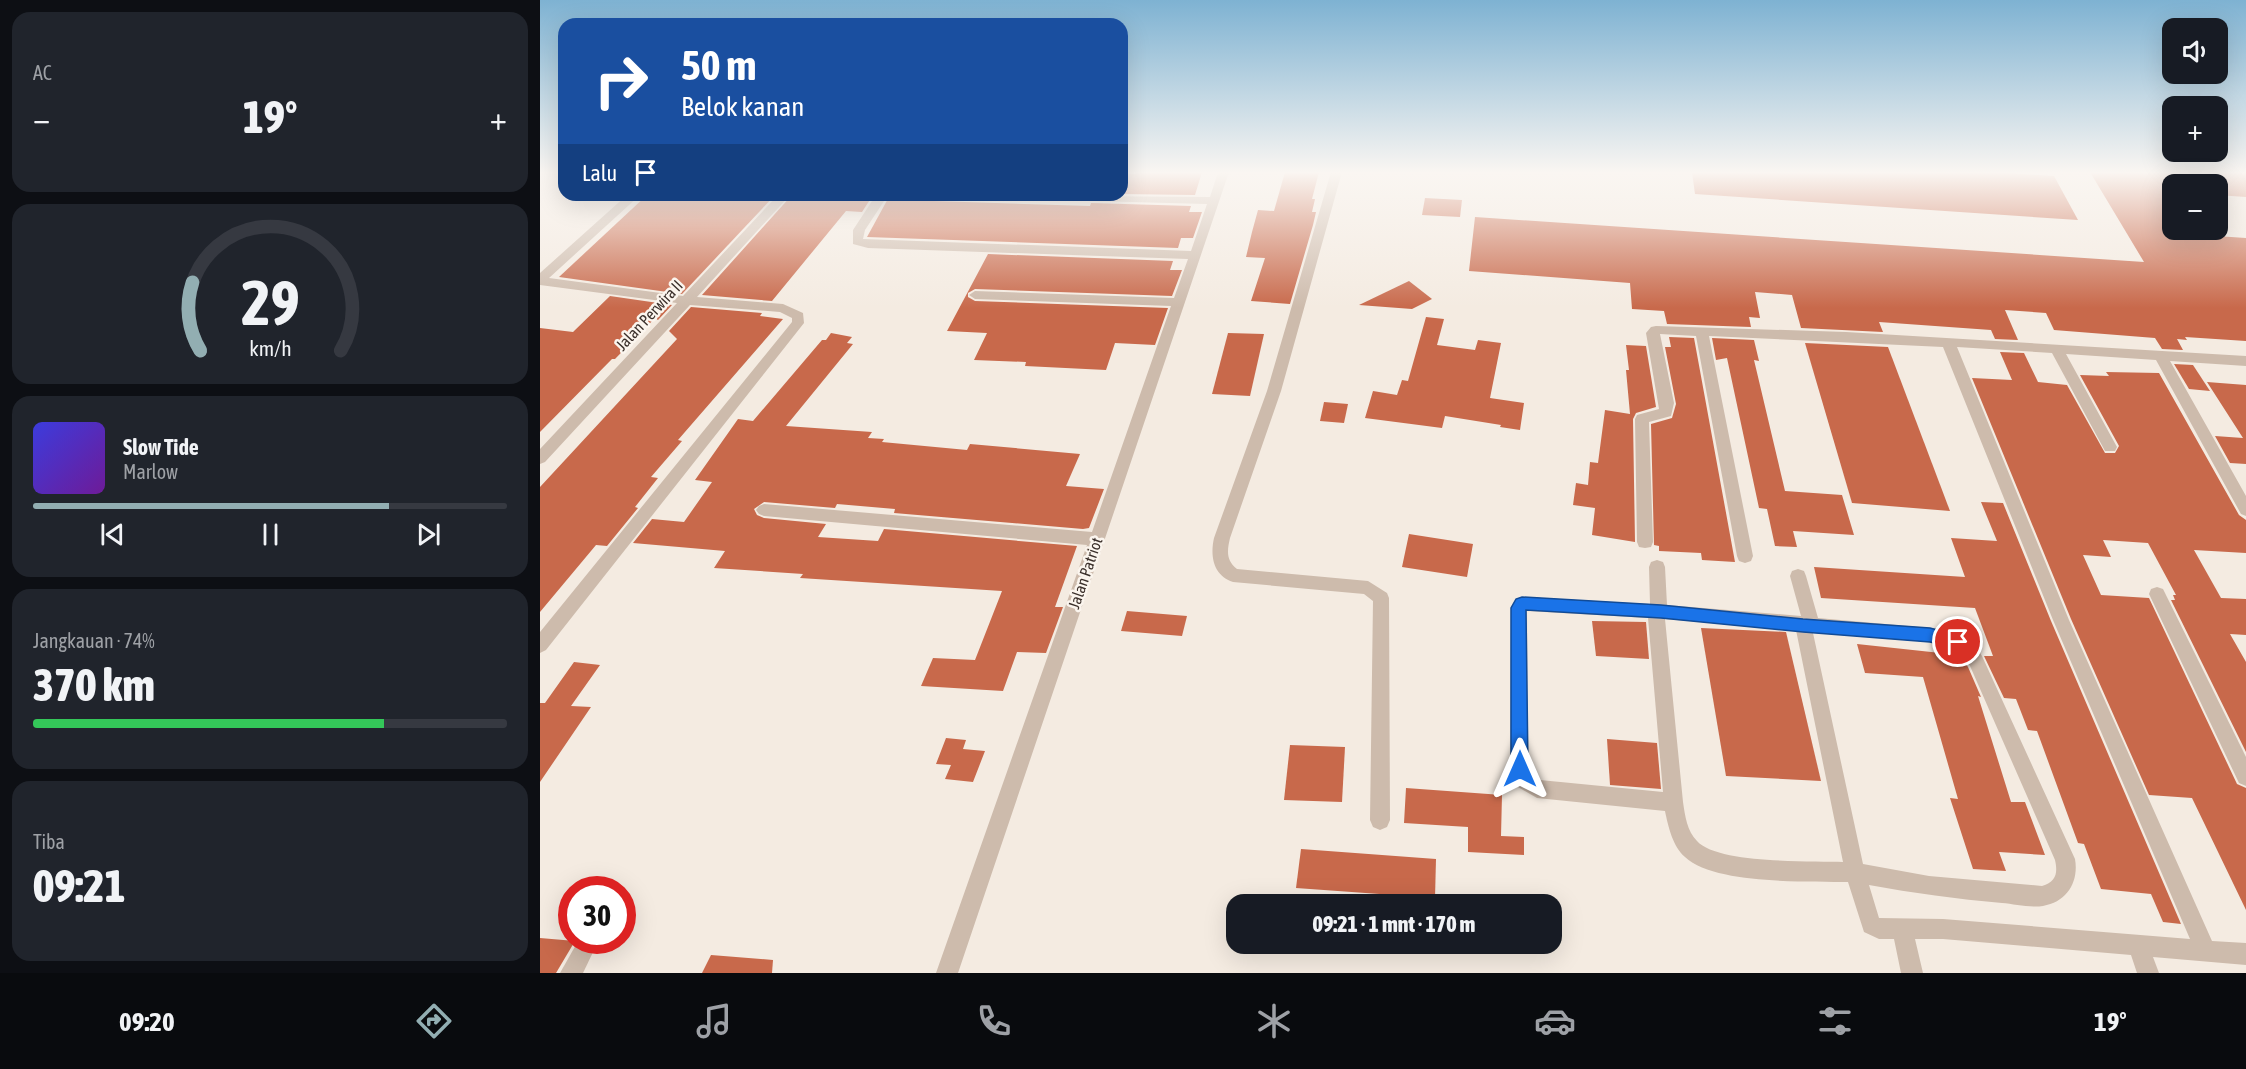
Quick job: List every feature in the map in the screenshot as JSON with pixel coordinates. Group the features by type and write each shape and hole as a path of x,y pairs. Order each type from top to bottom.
{"street":[{"path":"540,280 609,217"},
{"name":"Jalan Perwira II","path":"540,458 763,217"},
{"path":"867,217 859,230 857,241 868,244 1195,255"},
{"name":"Jalan Patriot","path":"947,973 1208,217"},
{"path":"1324,217 1274,391 1222,538 1218,556 1222,567 1233,575 1368,588 1380,598 1380,820"},
{"path":"540,280 685,300 783,308 798,316 798,323 540,645"},
{"path":"975,295 1179,302"},
{"path":"1645,542 1642,421 1643,418 1666,412 1667,403 1653,333 1660,329 1948,342 2246,361"},
{"path":"1701,330 1745,556"},
{"path":"1948,342 2061,620 2206,951"},
{"path":"2056,349 2110,447"},
{"path":"2160,356 2246,510"},
{"path":"764,510 1097,539"},
{"path":"1657,567 1658,611 1673,802 1677,828 1692,851 1712,862 1741,867 1855,872 1929,886 2042,896 2059,889 2065,882 2068,870 1976,661 1967,648 1942,636 1658,611 1522,604 1519,608 1520,769 1525,781 1537,789 1673,802"},
{"path":"1798,576 1855,872 1871,926 1879,929 1943,929 2246,954"},
{"path":"2157,594 2246,777"},
{"path":"1902,929 1912,973"},
{"path":"2139,946 2148,973"},
{"path":"571,973 582,954"}],"building":[{"path":"623,217 754,217 682,294 559,277"},
{"path":"772,217 841,217 772,301 702,295"},
{"path":"878,217 1200,217 1193,238 1181,238 1178,248 867,237"},
{"path":"1256,217 1315,217 1290,304 1251,301 1265,258 1246,257"},
{"path":"1475,217 2144,262 2117,217 2162,217 2162,240 2246,238 2246,341 2185,337 2187,340 2177,339 2183,350 2162,349 2155,338 2054,330 2046,313 2005,310 2018,340 1995,339 1991,330 1879,322 1883,332 1801,328 1792,295 1755,292 1760,318 1749,317 1751,327 1667,324 1664,311 1632,309 1630,283 1469,271"},
{"path":"2040,217 2077,217 2078,220"},
{"path":"988,254 1173,261 1170,270 1182,270 1172,296 975,289 968,293 968,297 975,301 1168,308 1155,345 1115,343 1106,370 1025,366 1026,362 974,360 987,333 947,331"},
{"path":"1409,281 1432,299 1412,309 1359,305"},
{"path":"610,296 672,305 658,320 655,318 615,359 612,359 540,432 540,328 573,332"},
{"path":"691,307 762,313 760,316 783,319 678,440 682,441 651,477 658,478 635,507 638,508 607,546 596,545 540,612 540,487 677,339 669,331"},
{"path":"1426,317 1444,319 1437,345 1475,350 1478,340 1501,343 1490,398 1524,403 1520,430 1445,416 1442,428 1365,418 1373,391 1397,395 1402,380 1408,381"},
{"path":"831,333 852,337 847,343 853,344 786,426 872,432 868,438 884,439 882,442 967,450 970,444 1080,454 1066,486 1104,489 1089,528 1083,529 894,513 895,509 837,504 835,508 764,502 754,509 757,515 764,518 826,524 818,537 878,541 884,529 1077,546 1055,607 1063,607 1046,653 1017,652 1003,691 921,686 933,658 975,660 1002,591 800,578 803,574 714,568 725,551 633,543 652,519 684,522 712,482 695,480 738,419 753,421 822,340 826,340"},
{"path":"1228,333 1264,334 1250,396 1212,394"},
{"path":"1669,337 1694,338 1735,562 1702,560 1701,553 1659,551 1659,546 1654,545 1651,424 1672,418 1676,404 1665,347 1671,347"},
{"path":"1712,338 1754,340 1759,361 1754,360 1785,491 1842,495 1854,535 1793,531 1797,547 1775,546 1767,509 1759,508 1727,358 1716,360"},
{"path":"1805,343 1888,347 1950,511 1852,503"},
{"path":"1626,345 1646,346 1656,407 1636,413 1633,419 1635,542 1592,535 1595,508 1573,505 1576,483 1588,485 1590,462 1598,463 1605,410 1630,414"},
{"path":"2000,352 2024,353 2038,382 2067,385 2105,453 2115,453 2119,446 2080,375 2109,376 2106,372 2159,373 2239,515 2246,520 2246,553 2194,550 2221,598 2246,599 2246,635 2230,634 2246,662 2246,752 2171,600 2175,600 2173,595 2176,595 2148,543 2103,540 2111,557 2083,555 2101,595 2149,598 2237,784 2246,788 2246,910 2192,798 2149,795 2071,619 1972,378 2012,380"},
{"path":"2174,364 2193,365 2210,391 2189,389"},
{"path":"2207,382 2246,385 2246,464 2230,463 2215,436 2243,438"},
{"path":"1324,402 1348,404 1344,423 1320,421"},
{"path":"1981,502 2003,503 2181,924 2163,922 2151,894 2101,889 2084,844 2078,843 2037,731 2028,730 2016,699 2004,698 1984,656 1993,656 1975,608 1821,598 1814,567 1965,577 1951,538 1997,541"},
{"path":"1409,534 1473,544 1467,577 1402,567"},
{"path":"1127,611 1187,616 1182,636 1121,631"},
{"path":"1592,621 1646,622 1649,659 1596,656"},
{"path":"1701,628 1786,632 1821,781 1726,776"},
{"path":"1857,644 1959,655 1968,667 1981,697 1978,696 2011,802 2025,802 2045,855 1999,852 2006,871 1973,869 1950,798 1958,799 1923,677 1865,673"},
{"path":"574,662 600,665 571,706 591,707 540,782 540,703 545,703"},
{"path":"946,738 966,740 963,749 985,751 973,782 945,779 951,765 936,764"},
{"path":"1607,739 1657,743 1661,789 1610,785"},
{"path":"1290,745 1345,747 1342,802 1284,800"},
{"path":"1406,788 1502,795 1501,836 1524,837 1524,855 1468,852 1468,827 1404,823"},
{"path":"1301,849 1436,859 1435,894 1379,894 1296,888"},
{"path":"540,938 558,940 558,954 567,954 556,973 540,973"},
{"path":"711,955 773,960 772,973 702,973"}],"route":[{"path":"1520,769 1519,608 1522,604 1661,611 1803,626 1942,636 1958,642"}]}
